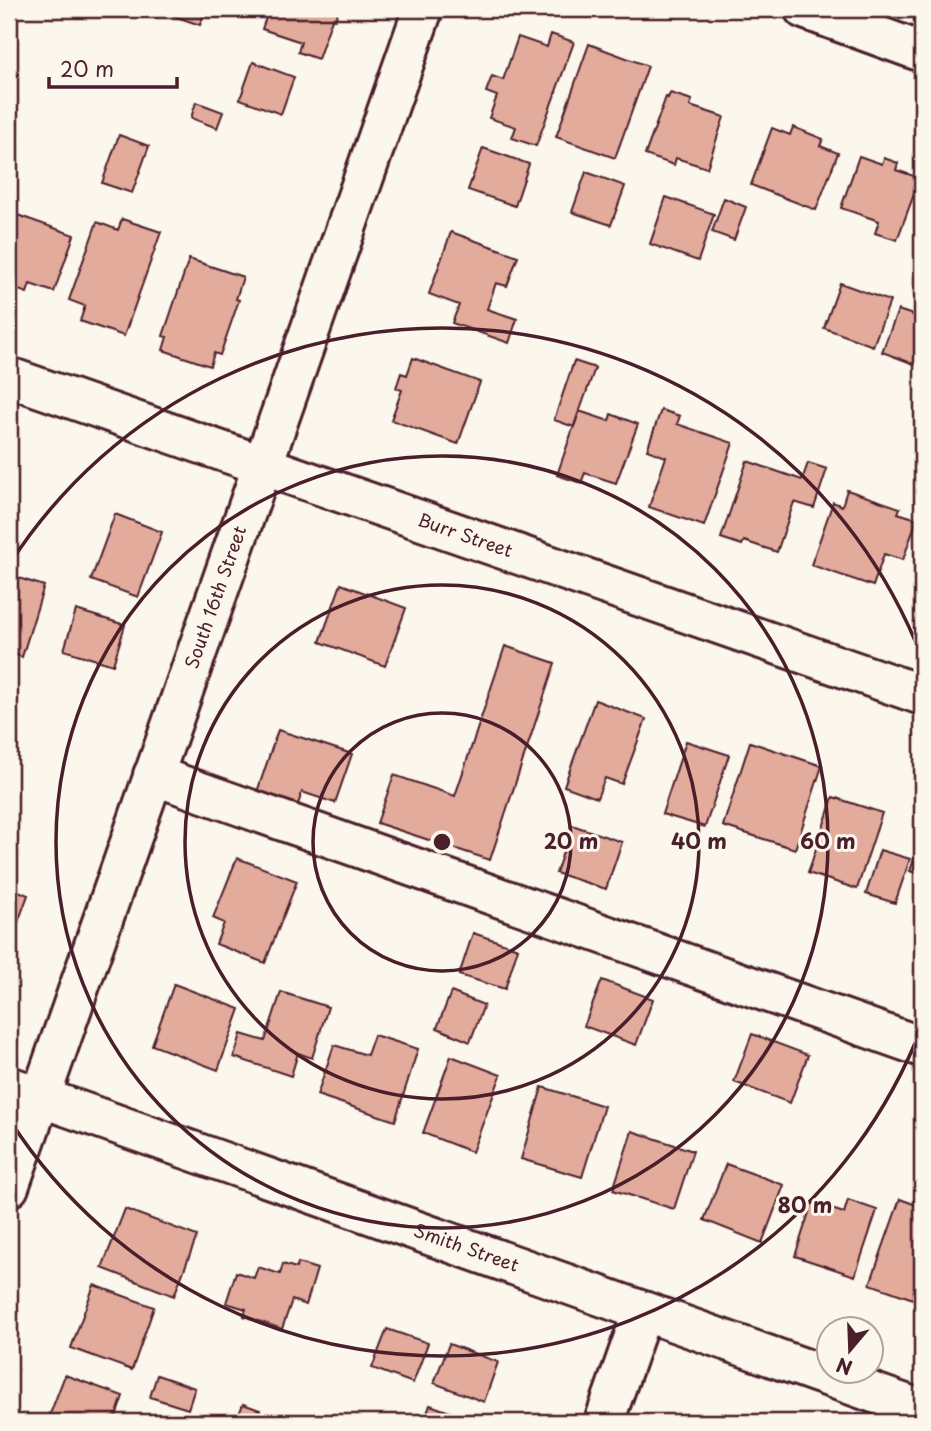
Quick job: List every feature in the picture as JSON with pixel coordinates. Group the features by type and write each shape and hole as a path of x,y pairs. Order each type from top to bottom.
{"street":[{"name":"South 16th Street","path":"9,1187 24,1092 153,775 423,9"},
{"path":"804,9 922,52"},
{"name":"Burr Street","path":"9,377 922,695"},
{"path":"153,775 922,1047"},
{"name":"Smith Street","path":"24,1092 922,1410"},
{"path":"604,1422 643,1311"}],"building":[{"path":"167,9 206,9 200,25 165,13"},
{"path":"269,9 339,9 335,20 332,19 318,59 298,52 301,42 262,29"},
{"path":"551,34 574,42 536,146 512,138 516,127 489,118 497,96 486,92 492,76 503,80 518,37 547,47"},
{"path":"589,44 648,66 615,158 556,137"},
{"path":"253,62 294,77 281,114 240,99"},
{"path":"670,93 692,100 690,106 724,117 707,168 676,158 674,165 645,155 666,97 668,98"},
{"path":"196,102 223,112 217,128 191,118"},
{"path":"793,127 823,139 820,146 838,153 816,210 751,185 772,128 790,135"},
{"path":"119,135 149,146 132,193 102,183"},
{"path":"483,148 529,164 515,206 468,190"},
{"path":"859,156 882,164 884,158 898,163 896,170 920,178 897,240 875,233 879,221 841,208"},
{"path":"586,172 625,186 611,225 572,212"},
{"path":"666,197 714,214 698,261 650,244"},
{"path":"724,198 746,207 734,240 712,232"},
{"path":"9,212 74,235 54,292 30,284 27,293 13,288 16,279 9,276"},
{"path":"122,219 161,232 124,336 80,321 85,306 69,300 97,222 118,230"},
{"path":"451,232 518,256 507,286 496,283 487,309 517,319 509,343 452,323 459,305 429,294"},
{"path":"189,259 243,277 236,299 239,300 220,355 214,353 210,366 163,350 167,337 163,336"},
{"path":"840,283 890,301 873,346 824,328"},
{"path":"898,310 922,318 922,367 882,352"},
{"path":"413,358 480,382 458,444 391,420 402,390 396,388 401,373 407,375"},
{"path":"574,361 595,368 574,427 554,420"},
{"path":"661,410 680,416 677,424 733,443 704,526 649,507 666,457 647,450"},
{"path":"579,411 609,421 611,414 638,424 616,483 585,473 581,483 557,475"},
{"path":"747,461 802,480 808,463 827,469 814,508 794,502 777,552 744,541 742,545 721,538"},
{"path":"847,490 900,508 898,513 917,519 903,560 884,554 873,586 811,565 833,502 842,506"},
{"path":"115,514 162,532 138,597 91,580"},
{"path":"9,575 44,586 22,657 9,653"},
{"path":"341,584 406,608 385,666 320,642"},
{"path":"76,610 125,625 113,665 64,650"},
{"path":"505,646 555,663 490,860 377,823 394,775 455,796"},
{"path":"595,700 646,719 622,784 605,778 597,798 564,786"},
{"path":"278,730 352,754 335,803 302,792 296,811 255,798"},
{"path":"686,741 729,755 705,827 662,814"},
{"path":"750,742 822,766 795,849 723,826"},
{"path":"833,797 882,813 857,889 808,873"},
{"path":"572,825 622,842 606,889 556,873"},
{"path":"922,835 922,875 910,871"},
{"path":"880,850 910,859 895,903 866,894"},
{"path":"237,858 297,881 265,963 216,944 224,923 213,918"},
{"path":"9,887 28,895 9,947"},
{"path":"473,933 518,948 505,989 459,975"},
{"path":"602,980 653,999 636,1045 584,1026"},
{"path":"174,984 240,1009 218,1070 152,1045"},
{"path":"281,992 328,1007 312,1058 298,1053 291,1076 234,1057 241,1034 265,1041"},
{"path":"451,992 484,1005 470,1042 437,1028"},
{"path":"752,1034 808,1055 790,1103 734,1082"},
{"path":"374,1035 418,1049 395,1121 317,1095 334,1045 367,1055"},
{"path":"451,1056 501,1075 472,1152 423,1133"},
{"path":"542,1087 604,1106 582,1177 521,1159"},
{"path":"632,1131 693,1151 674,1209 613,1190"},
{"path":"726,1164 784,1185 762,1243 704,1220"},
{"path":"900,1199 922,1207 922,1302 870,1284"},
{"path":"848,1200 877,1210 855,1276 795,1256 812,1203 844,1213"},
{"path":"125,1209 197,1236 174,1296 102,1268"},
{"path":"298,1263 317,1269 306,1305 292,1300 282,1329 244,1316 246,1309 226,1303 236,1272 254,1278 258,1267 280,1274 283,1264 296,1268"},
{"path":"94,1285 154,1307 132,1370 71,1348"},
{"path":"387,1329 428,1343 413,1383 372,1368"},
{"path":"449,1344 498,1362 484,1402 434,1383"},
{"path":"65,1375 123,1396 114,1422 47,1422"},
{"path":"157,1375 195,1388 188,1409 150,1397"},
{"path":"243,1404 260,1410 255,1422 236,1422"},
{"path":"430,1405 478,1422 424,1422"}]}
